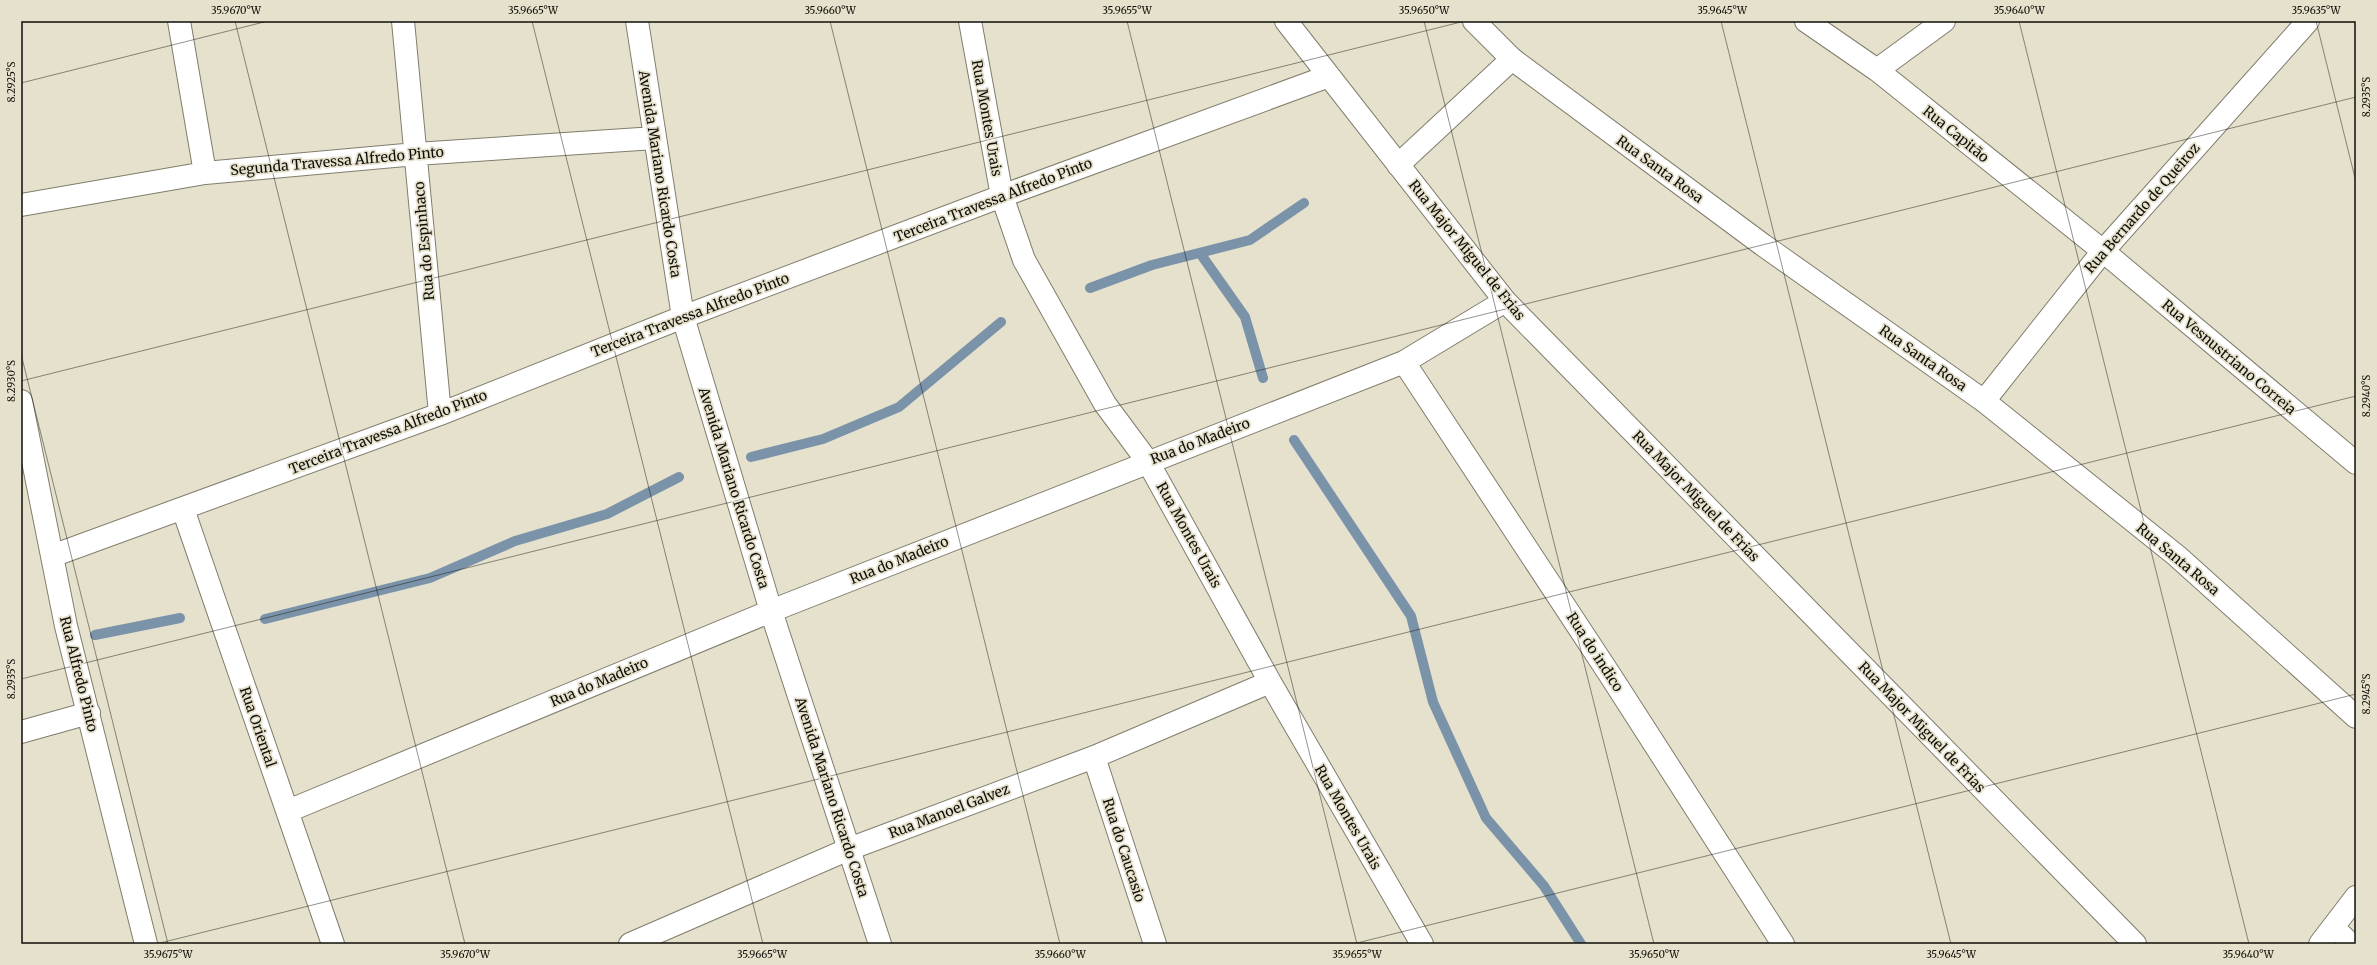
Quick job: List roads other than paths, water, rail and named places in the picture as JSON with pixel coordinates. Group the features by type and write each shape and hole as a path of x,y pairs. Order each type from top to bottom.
{"street":[{"path":"179,21 206,173"},
{"name":"Rua do Espinhaco","path":"403,21 440,414"},
{"name":"Avenida Mariano Ricardo Costa","path":"637,21 682,318 771,610 880,944"},
{"name":"Rua Montes Urais","path":"970,21 1002,196 1024,260 1105,404 1148,462 1270,682 1422,944"},
{"name":"Rua Major Miguel de Frias","path":"1286,21 1504,300 2135,944"},
{"name":"Rua Santa Rosa","path":"1474,21 1512,60 1764,245 1984,401 2177,556 2356,717"},
{"name":"Rua Capitão","path":"1806,21 1878,70 2103,251"},
{"path":"1878,70 1944,21"},
{"name":"Rua Bernardo de Queiroz","path":"1984,401 2103,251 2308,21"},
{"path":"1398,165 1512,60"},
{"name":"Terceira Travessa Alfredo Pinto","path":"52,556 183,510 440,414 682,318 1002,196 1329,76"},
{"name":"Segunda Travessa Alfredo Pinto","path":"21,205 206,173 416,154 655,138"},
{"name":"Rua Vesnustriano Correia","path":"2103,251 2356,463"},
{"name":"Rua do Madeiro","path":"288,811 771,610 1404,362 1504,300"},
{"name":"Rua do indico","path":"1404,362 1610,675 1784,944"},
{"name":"Rua Alfredo Pinto","path":"21,401 66,626 146,944"},
{"name":"Rua Oriental","path":"183,510 333,944"},
{"name":"Rua Manoel Galvez","path":"630,944 849,849 1094,757 1270,682"},
{"path":"21,732 89,713"},
{"name":"Rua do Caucasio","path":"1094,757 1155,944"},
{"path":"2320,944 2356,897"}],"lane":[{"path":"2334,927 2352,944"}],"waterway":[{"path":"1090,288 1152,265 1250,240 1304,203"},
{"path":"1200,253 1245,317 1263,378"},
{"path":"751,457 823,439 899,407 1001,322"},
{"path":"1294,440 1411,616 1433,702 1486,818 1544,886 1581,944"},
{"path":"265,619 430,578 515,541 607,514 679,477"},
{"path":"95,635 180,618"}]}
